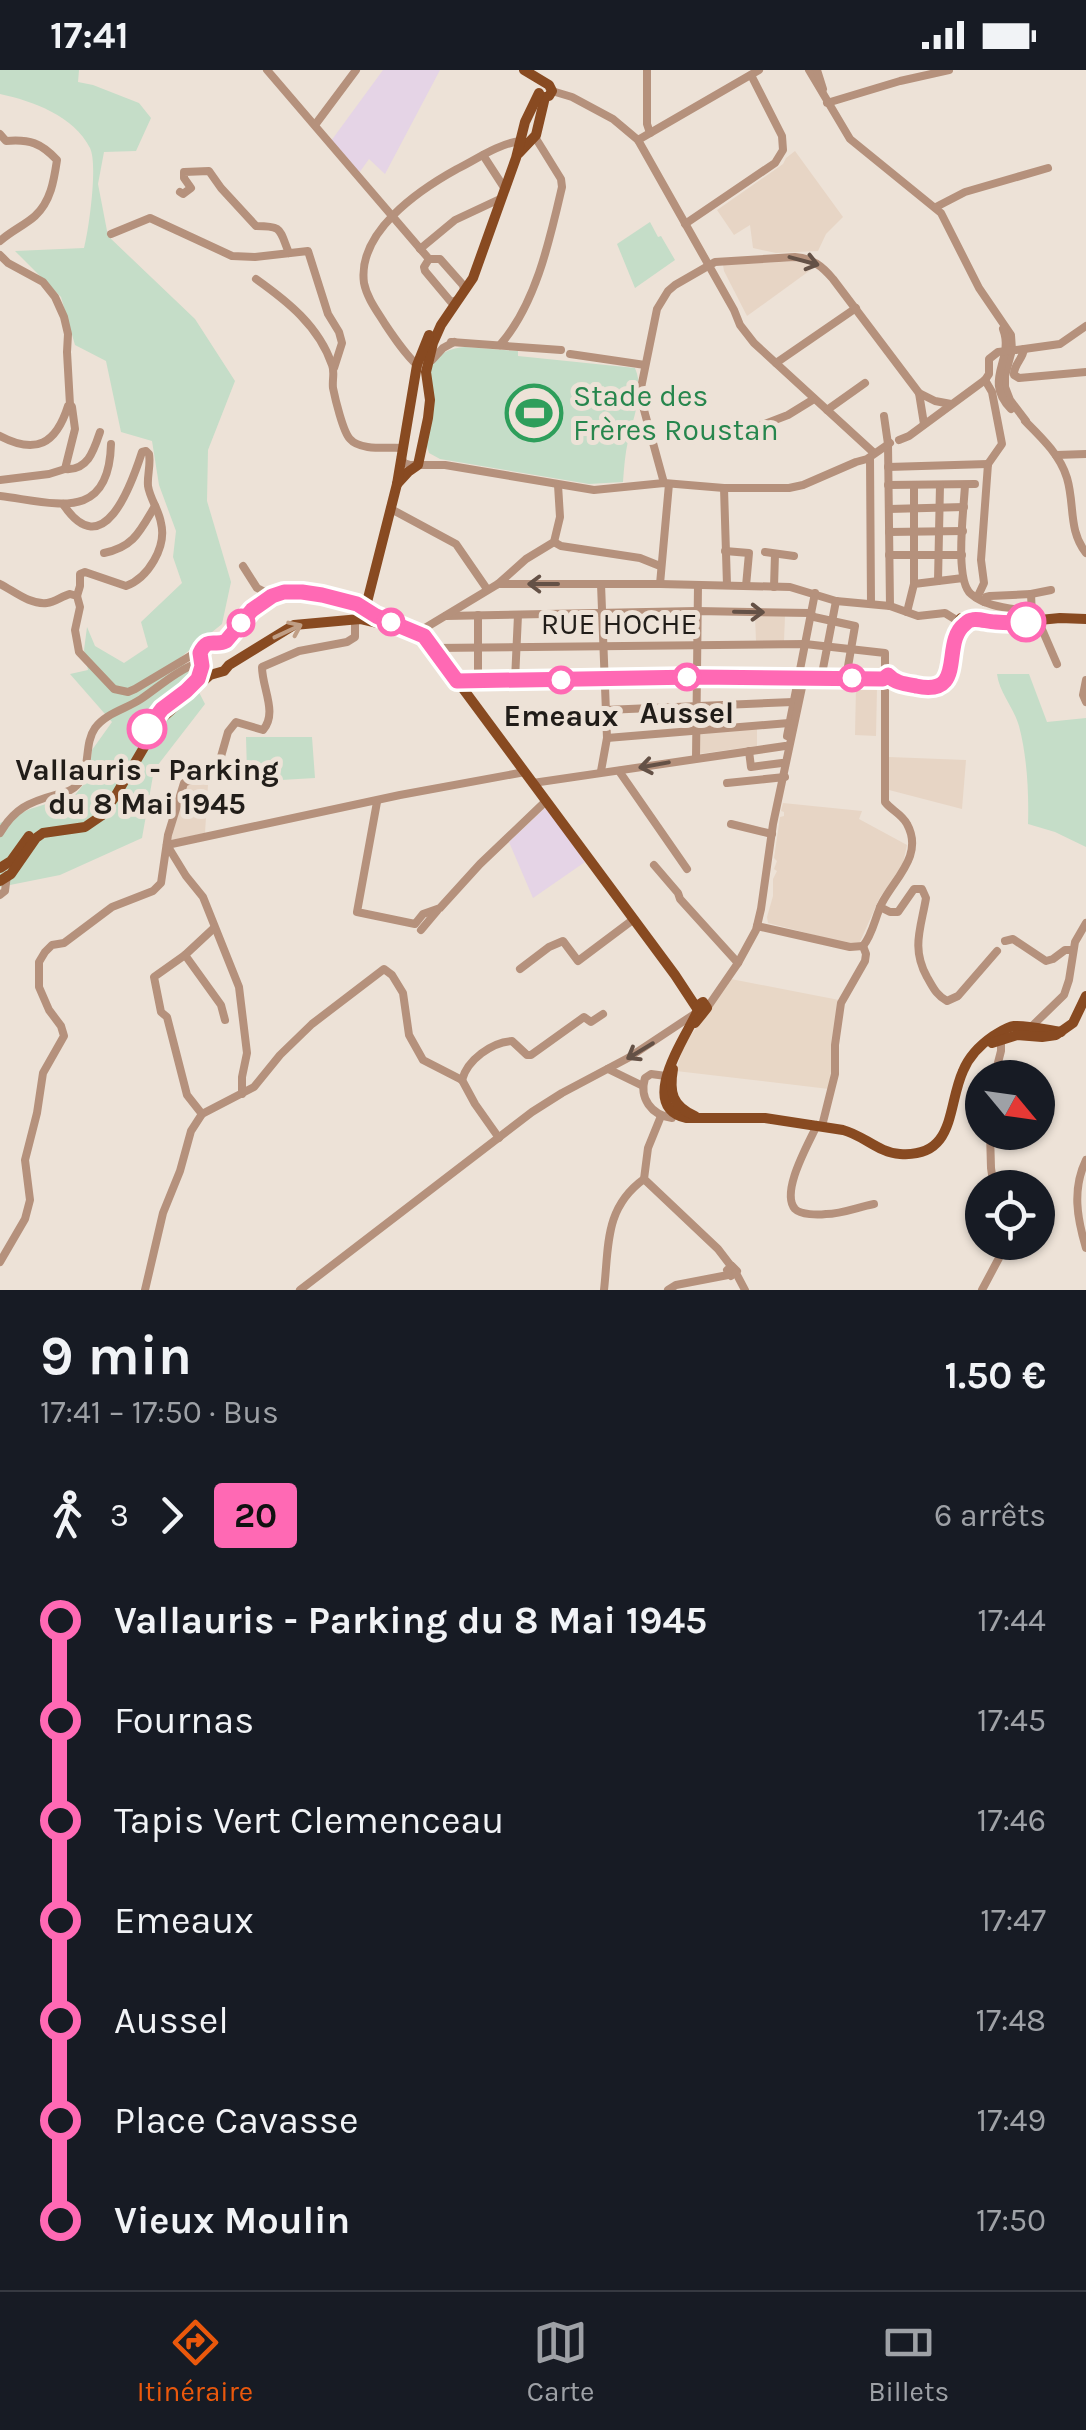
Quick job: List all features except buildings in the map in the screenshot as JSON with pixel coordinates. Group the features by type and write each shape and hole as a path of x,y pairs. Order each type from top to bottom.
{"main road":[{"path":"397,484 418,466 422,450 430,400 421,368 426,341 477,266 516,158 526,143 534,100 544,91 527,72"},
{"path":"360,616 397,484 414,388 430,350 445,342 442,320"},
{"path":"222,644 259,604 284,592 357,604 360,616"},
{"path":"203,664 224,671 294,626 360,616 385,620 428,639 701,1008 681,1040 676,1058 673,1111"},
{"path":"457,681 846,678 887,679 928,688 941,684 950,670 958,620 1008,623 1034,618 1086,619"},
{"path":"954,637 972,620"},
{"path":"3,875 34,830 81,821 96,813 155,716 194,684 209,643 222,644 230,653 229,665"},
{"path":"3,875 17,867 36,838 44,833 85,827 101,816 160,720 203,664"},
{"path":"673,1111 700,1118 766,1118 819,1126 854,1133 892,1154 921,1152 939,1141 947,1129 962,1073 985,1042 1014,1026 1061,1032 1073,1023 1086,996"},
{"path":"673,1111 664,1094 666,1076 676,1058"}],"street":[{"path":"267,70 428,260"},
{"path":"315,125 356,70"},
{"path":"647,70 650,133"},
{"path":"813,70 827,103 850,139 936,207 979,288 1008,328 1013,342 1005,387 1010,400 1062,466 1070,490 1073,529 1086,553"},
{"path":"827,103 949,70"},
{"path":"638,140 755,72 782,136 780,156 685,224"},
{"path":"544,91 572,96 613,119 638,140 740,325 872,456 871,604"},
{"path":"0,134 6,141 25,139 58,160 45,203 35,216 0,241"},
{"path":"445,342 421,368 404,353 369,299 364,282 364,266 374,240 391,216 430,184 528,136 561,179 562,187 539,270 514,330 500,345"},
{"path":"420,249 455,220 503,193 483,156"},
{"path":"936,207 965,192 1048,168"},
{"path":"180,192 191,188 184,172 209,171 256,226 279,229 289,253"},
{"path":"111,234 150,218 232,256 308,250 342,344 332,385 351,441 402,452 404,463 418,466 446,465 594,490 667,484 724,488 796,486 872,456 924,424 990,374 990,357 1009,350 1060,344 1086,326"},
{"path":"0,255 43,282 56,296 64,317 76,429 65,469"},
{"path":"660,584 667,484 642,408 641,388 653,321 674,285 718,261 807,258 827,271 920,394 924,424"},
{"path":"428,260 440,259 459,295"},
{"path":"428,260 425,271 459,295"},
{"path":"256,279 302,315 334,368"},
{"path":"776,364 856,308"},
{"path":"442,320 445,342"},
{"path":"514,330 522,347"},
{"path":"445,342 522,347 645,364"},
{"path":"1024,349 1014,371 1019,378 1086,372"},
{"path":"980,600 984,584 981,560 988,464 1002,444 992,392 984,380"},
{"path":"826,410 865,383"},
{"path":"414,388 428,390"},
{"path":"920,394 951,404"},
{"path":"744,432 788,415 814,399"},
{"path":"0,436 23,445 45,442 59,429 71,406"},
{"path":"884,416 892,442 888,464 890,606"},
{"path":"0,480 74,470 90,457 100,432"},
{"path":"0,496 63,504 78,502 97,493 106,480 110,444"},
{"path":"422,450 446,465"},
{"path":"0,833 15,811 32,801 76,787 94,729 106,717 141,699 161,682 203,664 192,655 135,690 120,692 108,685 79,652 75,630 80,574 85,572 116,585 137,582 162,544 163,530 148,484 150,461 146,451 142,452 122,504 104,523 74,522 63,504"},
{"path":"1056,455 1086,454"},
{"path":"888,464 988,464"},
{"path":"888,485 976,484"},
{"path":"420,634 554,542 560,517 558,485"},
{"path":"907,612 914,584 914,485"},
{"path":"938,581 940,485"},
{"path":"965,485 963,578 970,593 1034,618"},
{"path":"724,488 726,585"},
{"path":"104,553 132,542 155,506"},
{"path":"888,509 964,507"},
{"path":"391,509 456,544 487,590"},
{"path":"889,532 964,531"},
{"path":"554,542 640,558 660,566"},
{"path":"725,552 749,553 746,586"},
{"path":"765,552 794,556"},
{"path":"774,587 776,554"},
{"path":"889,555 962,556"},
{"path":"243,566 257,588 259,604"},
{"path":"914,584 963,578"},
{"path":"0,584 40,604 70,594 77,596"},
{"path":"498,584 790,587 836,601 890,606 918,616 945,613 958,620"},
{"path":"601,584 607,738 601,771"},
{"path":"696,758 698,584"},
{"path":"257,588 272,596"},
{"path":"980,600 1051,590"},
{"path":"300,1290 562,1093 671,1032 724,983 758,922 814,594"},
{"path":"1030,594 1034,618 1054,660"},
{"path":"821,679 836,601"},
{"path":"442,618 810,613 855,626 846,678"},
{"path":"516,680 518,614"},
{"path":"478,615 478,680"},
{"path":"0,1262 25,1219 30,1200 25,1160 42,1074 64,1036 39,988 39,962 44,952 64,943 112,907 153,891 160,883 184,783 216,774 228,732 236,722 263,730 269,724 262,667 300,651 347,642 354,637 360,616"},
{"name":"RUE HOCHE","path":"434,648 804,644 886,653 887,679"},
{"path":"758,922 850,948 868,941 880,907 905,870 911,852 906,822 884,802 887,679"},
{"path":"1086,680 1086,702"},
{"path":"605,710 794,704"},
{"path":"607,738 791,721"},
{"path":"533,782 750,750 786,750"},
{"path":"750,750 751,767 783,764"},
{"path":"619,771 688,868"},
{"path":"167,844 525,772"},
{"path":"727,783 782,777"},
{"path":"421,930 480,864 546,801"},
{"path":"377,802 356,912 415,924 423,914 440,908"},
{"path":"731,824 770,834"},
{"path":"167,844 203,897 239,987 247,1052 242,1094"},
{"path":"654,865 738,963"},
{"path":"0,895 5,891 3,875"},
{"path":"880,907 898,912 914,889 925,893 918,958 938,995 947,1001 958,996 997,951"},
{"path":"520,969 564,941 578,961 634,919"},
{"path":"1035,1031 1066,989 1073,950 1086,923"},
{"path":"202,1114 187,1095 154,977 214,928"},
{"path":"1005,942 1013,939 1046,961 1065,950 1073,950"},
{"path":"863,946 865,961 841,1003 835,1074 819,1126 792,1179 792,1205 804,1213 828,1214 874,1204"},
{"path":"185,955 221,1005 225,1020"},
{"path":"145,1290 163,1213 191,1131 202,1114 254,1087 312,1024 384,968 403,993 409,1035 423,1060 462,1080 500,1138"},
{"path":"462,1080 468,1065 504,1041 512,1041 532,1055 584,1018 591,1022 603,1014"},
{"path":"999,1060 1000,1036"},
{"path":"608,1069 644,1082"},
{"path":"644,1179 655,1130 673,1111 647,1104 644,1082 652,1074 666,1076"},
{"path":"1086,1160 1076,1188 1086,1248"},
{"path":"644,1179 718,1249 746,1290"},
{"path":"604,1287 606,1242 615,1212 644,1179"},
{"path":"982,1290 998,1260"},
{"path":"668,1290 732,1271"}],"shaded area":[{"path":"383,70 440,70 385,174 369,159 359,173 331,141"},
{"path":"795,151 843,217 826,234 818,251 776,253 753,248 750,225 734,235 717,210 783,164"},
{"path":"801,261 816,266 747,316 723,265"},
{"path":"755,616 785,616 784,641 756,641"},
{"path":"856,687 877,688 876,736 855,735"},
{"path":"757,729 757,746 698,754 698,734"},
{"path":"889,757 966,760 962,809 889,790"},
{"path":"187,783 208,785 205,833 171,840"},
{"path":"783,803 862,811 859,819 907,845 902,868 880,897 859,944 768,923"},
{"path":"546,807 585,862 533,898 509,842"},
{"path":"731,979 839,1000 829,1089 676,1071 684,1045"}],"green space":[{"path":"0,70 79,70 78,82 139,103 151,118 136,151 104,152 98,184 108,236 195,319 235,381 208,450 207,501 231,582 222,624 181,657 205,704 154,770 142,838 60,875 0,887 0,823 75,795 89,778 92,750 112,722 70,674 88,670 84,650 87,627 95,646 124,663 148,647 141,622 182,583 173,557 176,531 159,485 152,441 121,432 106,361 75,345 61,297 15,251 84,248 93,182 90,148 63,119 39,106 0,94"},
{"path":"650,222 675,260 635,288 617,244"},
{"name":"Stade des Frères Roustan","path":"465,347 635,368 638,395 623,482 589,484 440,459 429,453 427,393 431,367 445,352"},
{"path":"997,674 1029,674 1047,722 1086,718 1086,847 1028,824 1022,738"},
{"path":"246,737 312,737 315,778 281,780 280,772 247,772"}],"bus line":[{"name":"20","path":"147,729 162,709 198,679 200,653 205,646 213,642 222,644 259,604 284,592 322,595 357,604 424,636 457,681 883,679 888,675 892,680 928,688 941,684 948,676 954,637 966,623 1026,622"}],"place":[{"name":"Stade des Frères Roustan","path":"534,413"},
{"name":"Aussel","path":"687,677"},
{"name":"Emeaux","path":"561,680"},
{"name":"Vallauris - Parking du 8 Mai 1945","path":"147,729"}]}
